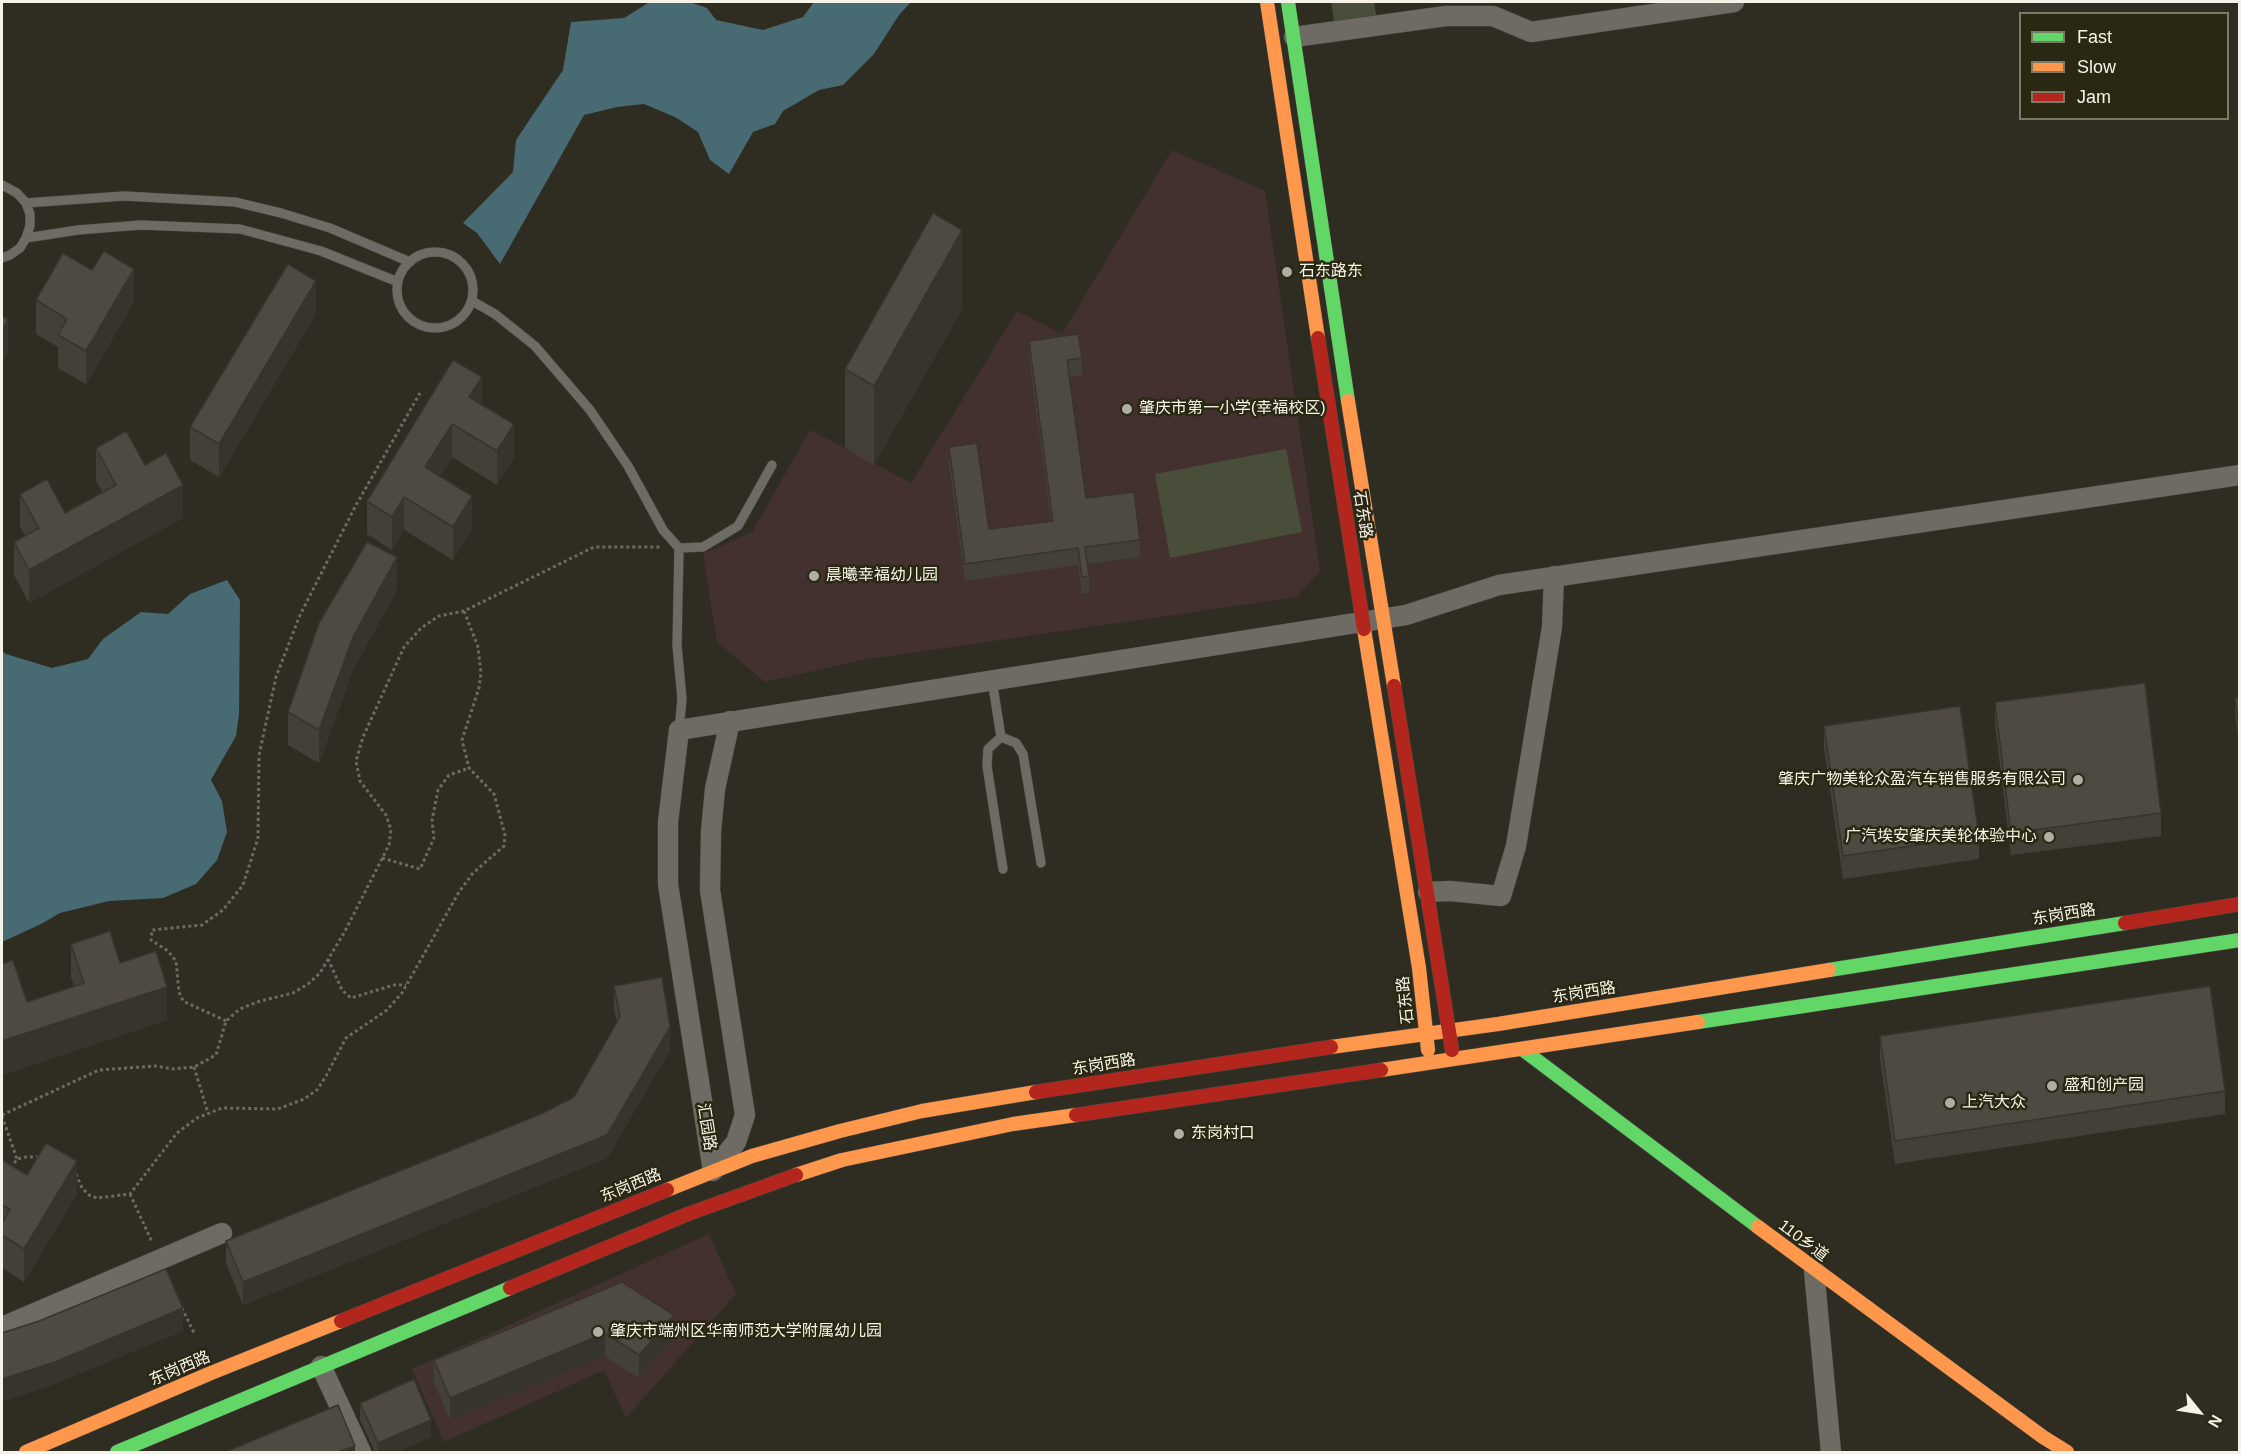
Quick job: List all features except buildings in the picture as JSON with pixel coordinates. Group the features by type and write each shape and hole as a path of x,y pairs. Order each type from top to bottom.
{"main road":[{"name":"石东路","path":"1267,2 1422,983 1430,1062"},
{"name":"石东路","path":"1288,2 1335,323 1453,1059"},
{"name":"东岗西路","path":"26,1452 211,1373 752,1156 922,1111 1037,1091 1448,1031 2240,904"},
{"path":"117,1452 688,1214 765,1185 842,1160 1013,1124 2240,940"},
{"name":"110乡道","path":"1522,1049 1814,1270 2043,1437 2067,1452"}],"street":[{"path":"1294,37 1446,16 1493,16 1532,32 1734,2"},
{"path":"679,730 1406,615 1499,585 1554,576 2240,475"},
{"path":"1428,892 1450,891 1501,896 1518,835 1552,627 1554,576"},
{"name":"汇园路","path":"713,1171 736,1142 745,1115 710,890 711,831 715,789 730,722"},
{"name":"汇园路","path":"679,730 668,822 668,884 713,1171"},
{"path":"2,1327 222,1233"},
{"path":"1814,1270 1831,1452"},
{"path":"321,1366 361,1452"}],"lane":[{"path":"2,185 17,193 26,203 30,214 30,226 20,248 2,258"},
{"path":"26,203 124,196 235,202 330,228 410,262"},
{"path":"26,238 78,230 141,225 240,229 321,251 398,282"},
{"path":"432,252 444,253 455,258 464,266 471,276 472,301 466,313 457,322 445,327 425,327 408,317 401,307 397,294 402,271 410,262 420,255 432,252"},
{"path":"472,301 495,314 535,346 590,410 628,466 663,530 680,548 677,645 682,699 679,730"},
{"path":"680,548 703,547 738,526 772,465"},
{"path":"992,680 1000,737"},
{"path":"1000,737 1016,743 1023,754 1041,863"},
{"path":"1000,737 988,749 987,766 1003,869"}],"path":[{"path":"226,1021 183,1001 179,992 176,961 168,951 152,940 152,930 202,925 223,910 243,885 258,838 259,754 276,677 305,605 355,507 420,393"},
{"path":"17,1160 2,1115 99,1070 155,1066 173,1069 194,1067 216,1055 226,1021 240,1009 256,1002 293,993 308,984 320,972 345,932 389,844 391,831 386,815 360,781 356,760 363,737 404,647 422,628 439,616 465,611 594,547 680,548"},
{"path":"73,1171 79,1178 82,1188 89,1195 97,1198 130,1194 177,1133 197,1118 222,1108 278,1108 304,1099 317,1090 346,1038 387,1010 402,993 472,873 504,846 505,835 494,794 470,768 462,740 480,688 481,673 478,647 465,611"},
{"path":"382,858 420,869 434,838 432,820 438,790 449,774 470,768"},
{"path":"328,959 342,990 351,998 394,985 406,985"},
{"path":"194,1067 208,1113"},
{"path":"7,1175 17,1160 36,1156 49,1159"},
{"path":"130,1194 160,1260"},
{"path":"179,1302 194,1333"}],"shaded area":[{"name":"肇庆市第一小学(幸福校区)","path":"1172,150 1265,191 1320,571 1297,597 862,660 765,682 717,642 703,554 752,532 810,430 911,483 1017,311 1062,334"},
{"name":"肇庆市端州区华南师范大学附属幼儿园","path":"709,1234 736,1294 626,1418 604,1370 444,1442 412,1369"}],"green space":[{"path":"1331,2 1374,2 1376,15 1334,21"},
{"path":"1286,449 1302,532 1170,558 1155,474"}],"water":[{"path":"690,2 707,8 716,20 763,30 803,17 814,2 911,2 899,15 874,54 843,85 819,90 783,111 775,124 753,132 729,174 710,160 698,132 675,117 644,104 617,107 584,115 500,264 477,233 463,223 513,172 516,140 563,70 571,22 624,18 648,3"},
{"path":"227,580 240,600 239,714 236,736 211,780 222,801 227,832 217,860 196,884 163,898 109,901 60,913 2,942 2,651 52,668 88,659 103,639 141,612 168,614 190,594"}],"traffic: fast":[{"path":"1288,2 1348,401"},
{"path":"1829,970 2125,923"},
{"path":"1698,1022 2240,940"},
{"path":"1522,1049 1758,1227"},
{"path":"117,1452 510,1288"}],"traffic: slow":[{"path":"1267,2 1318,338"},
{"path":"1348,401 1394,686"},
{"path":"1364,629 1419,968 1428,1050"},
{"path":"1331,1047 1498,1024 1829,970"},
{"path":"1381,1070 1698,1022"},
{"path":"667,1190 752,1156 840,1131 922,1111 1036,1092"},
{"path":"796,1175 842,1160 1013,1124 1076,1115"},
{"path":"1758,1227 2043,1437 2067,1452"},
{"path":"26,1452 211,1373 341,1321"}],"traffic: jam":[{"path":"1318,338 1364,629"},
{"path":"1394,686 1452,1050"},
{"path":"2125,923 2240,904"},
{"path":"1036,1092 1331,1047"},
{"path":"1076,1115 1381,1070"},
{"path":"510,1288 688,1214 796,1175"},
{"path":"341,1321 667,1190"}],"place":[{"name":"石东路东","path":"1287,272"},
{"name":"肇庆市第一小学(幸福校区)","path":"1127,409"},
{"name":"晨曦幸福幼儿园","path":"814,576"},
{"name":"肇庆广物美轮众盈汽车销售服务有限公司","path":"2078,780"},
{"name":"广汽埃安肇庆美轮体验中心","path":"2049,837"},
{"name":"盛和创产园","path":"2052,1086"},
{"name":"上汽大众","path":"1950,1103"},
{"name":"东岗村口","path":"1179,1134"},
{"name":"肇庆市端州区华南师范大学附属幼儿园","path":"598,1332"}]}
